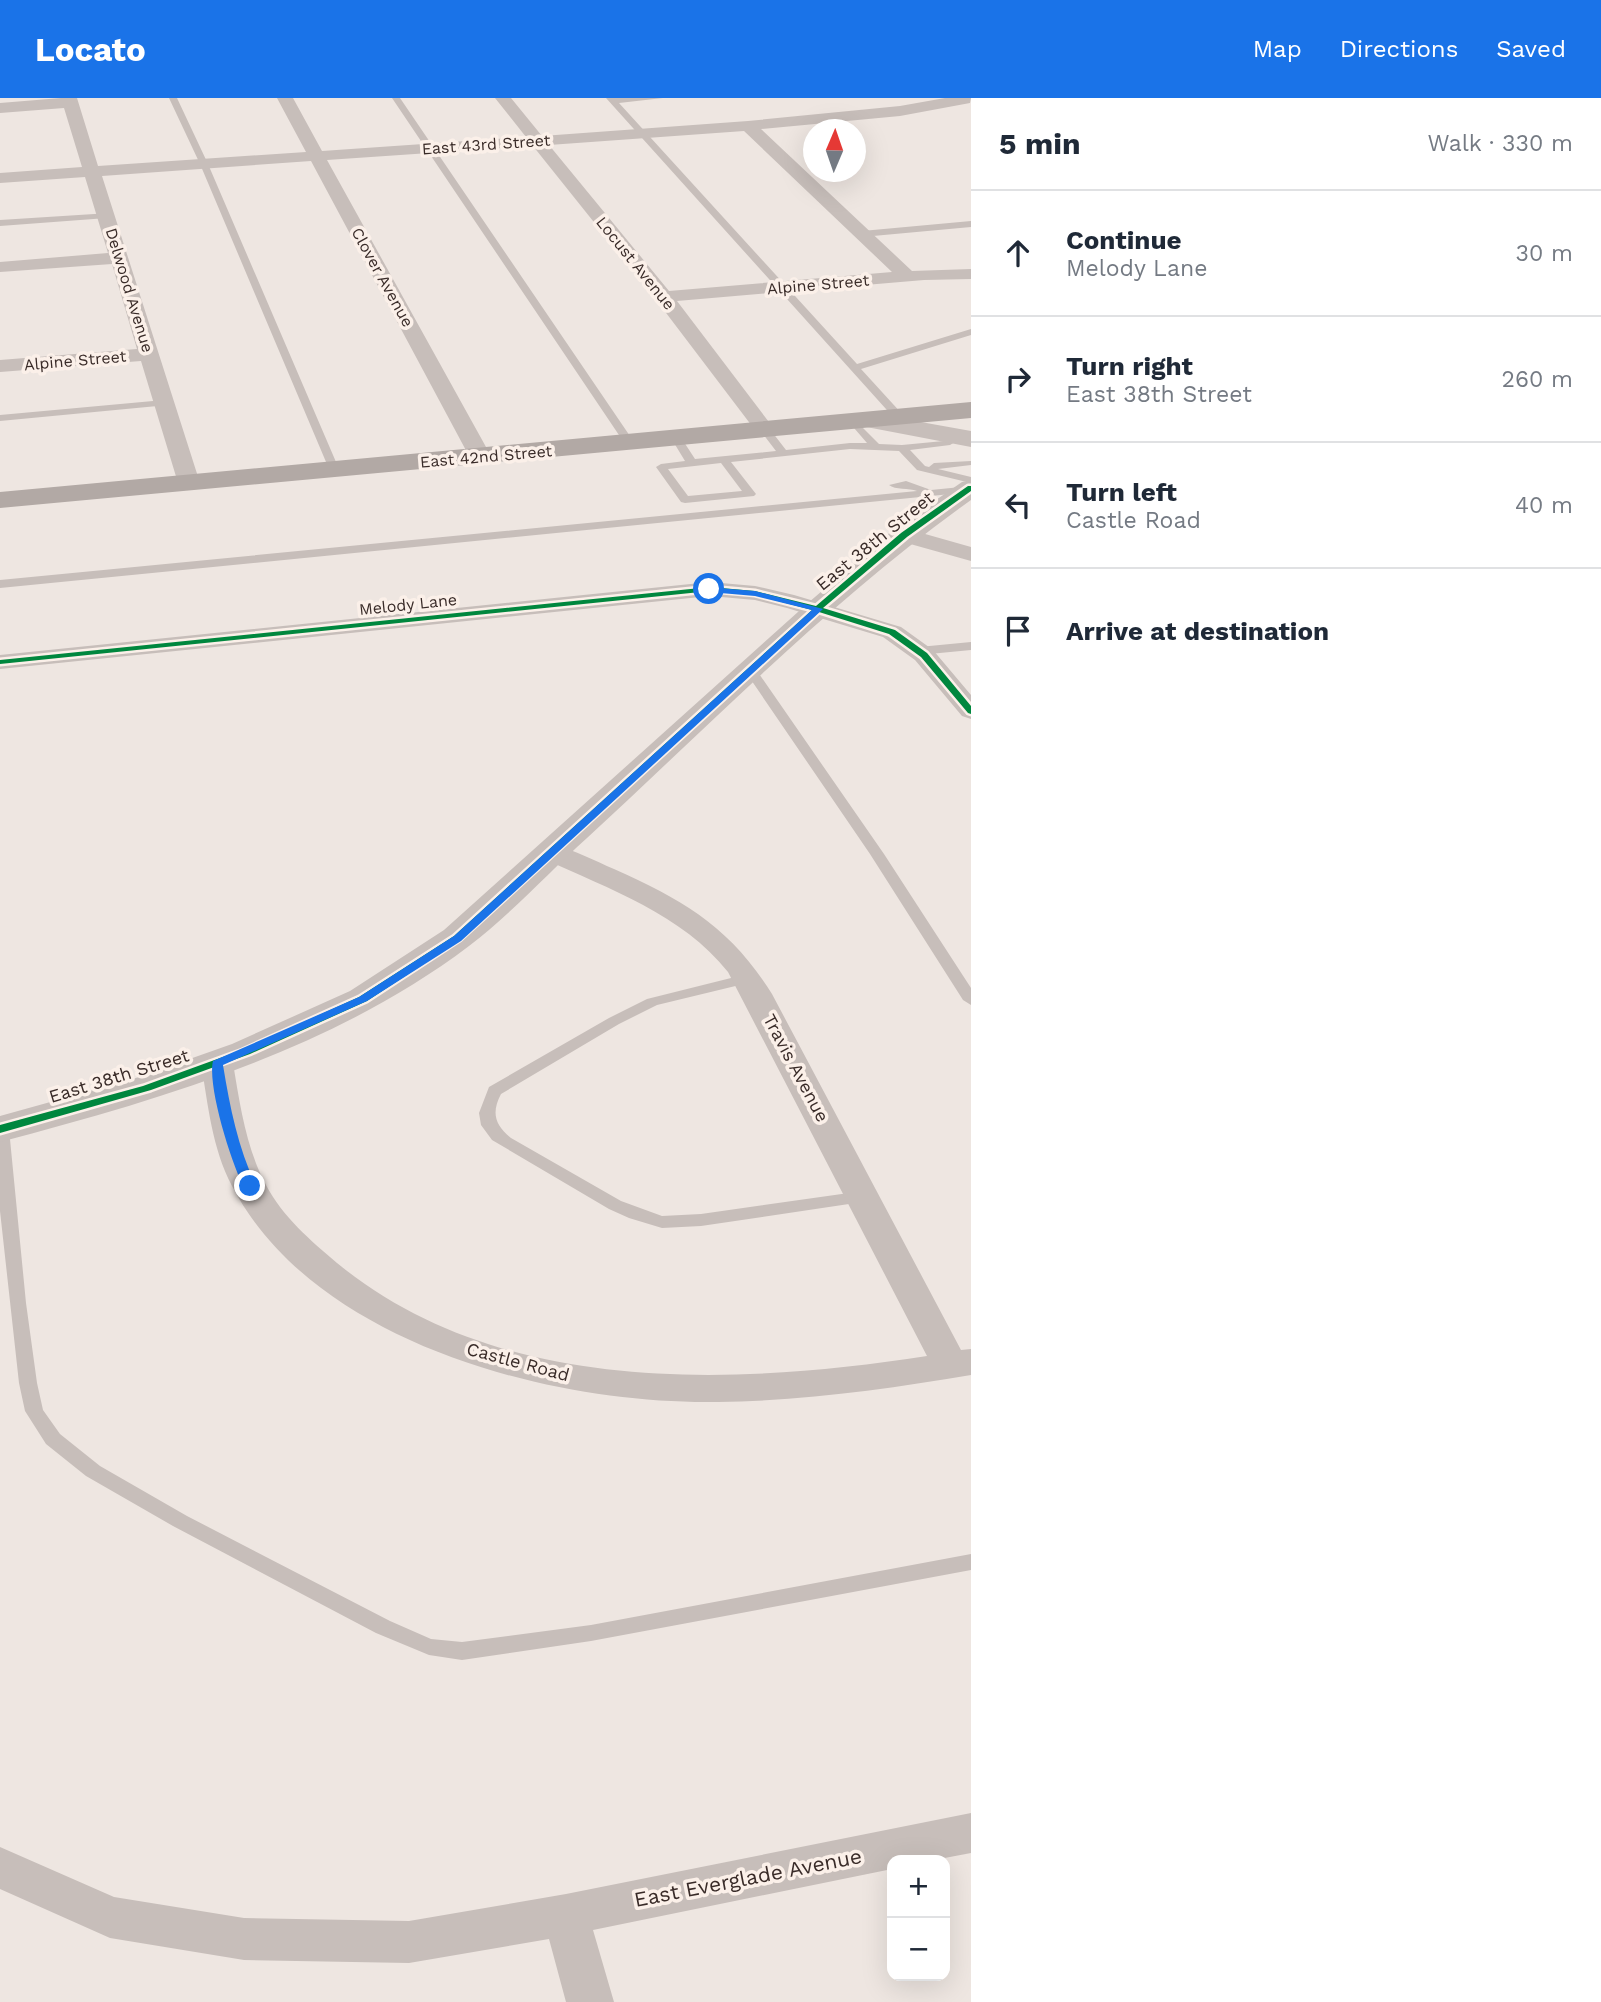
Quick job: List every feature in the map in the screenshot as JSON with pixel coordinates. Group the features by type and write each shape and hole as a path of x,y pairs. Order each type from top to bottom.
{"highway":[{"name":"East 42nd Street","path":"0,500 971,410"}],"street":[{"name":"Clover Avenue","path":"285,98 480,456"},
{"name":"Locust Avenue","path":"503,98 664,297 765,430"},
{"name":"East 43rd Street","path":"0,178 748,126 900,111 970,98"},
{"path":"0,108 70,101"},
{"name":"Delwood Avenue","path":"70,101 189,483"},
{"path":"748,126 906,276"},
{"path":"0,267 119,258"},
{"name":"Alpine Street","path":"664,297 906,276 971,274"},
{"name":"Alpine Street","path":"0,366 149,355"},
{"path":"859,421 948,433 968,470"},
{"name":"East 38th Street","path":"0,1129 148,1088 217,1063 363,999 457,938 554,853 818,609 904,535 968,470"},
{"path":"904,535 971,554"},
{"name":"Melody Lane","path":"0,662 680,591 739,591 818,609"},
{"path":"818,609 892,632 919,651 971,711"},
{"name":"Travis Avenue","path":"554,853 670,908 706,933 735,962 747,979 863,1197 961,1364"},
{"name":"Castle Road","path":"217,1063 226,1118 237,1158 250,1186 274,1223 308,1258 347,1289 386,1315 426,1334 492,1358 552,1374 666,1390 744,1389 827,1383 961,1364"},
{"name":"East Everglade Avenue","path":"0,1867 110,1917 244,1939 409,1942 566,1915 971,1833"},
{"path":"566,1915 590,2002"}],"lane":[{"path":"173,98 204,164 334,470"},
{"path":"396,98 629,442"},
{"path":"612,100 659,98"},
{"path":"612,100 899,417"},
{"path":"0,223 107,215"},
{"path":"862,234 971,224"},
{"path":"855,368 971,332"},
{"path":"0,418 164,403"},
{"path":"859,421 876,447"},
{"path":"765,430 783,453"},
{"path":"676,438 692,463"},
{"path":"750,494 685,500 662,467 850,446 902,448 968,470"},
{"path":"902,448 921,468 937,472 968,470"},
{"path":"724,460 762,509"},
{"path":"921,468 968,470"},
{"path":"0,584 931,492 968,470"},
{"path":"931,492 900,484 927,481 937,472"},
{"path":"866,499 872,487 882,486"},
{"path":"919,651 971,646"},
{"path":"751,671 877,854 971,1000"},
{"path":"747,979 652,1002 614,1021 495,1091 485,1112 487,1122 493,1133 505,1142 615,1205 655,1220 679,1222 863,1197"},
{"path":"0,1129 17,1303 28,1382 34,1411 52,1439 93,1471 180,1521 395,1632 429,1647 462,1651 591,1633 971,1562"}],"cycle path":[{"path":"0,1129 147,1088 246,1052 363,999 457,938 818,609 904,535 971,488"},
{"path":"0,662 710,589 755,593 794,602 892,632 924,655 971,711"}],"route":[{"path":"250,1186 237,1158 226,1118 217,1063 363,999 457,938 503,900 818,609 755,593 709,589"}]}
